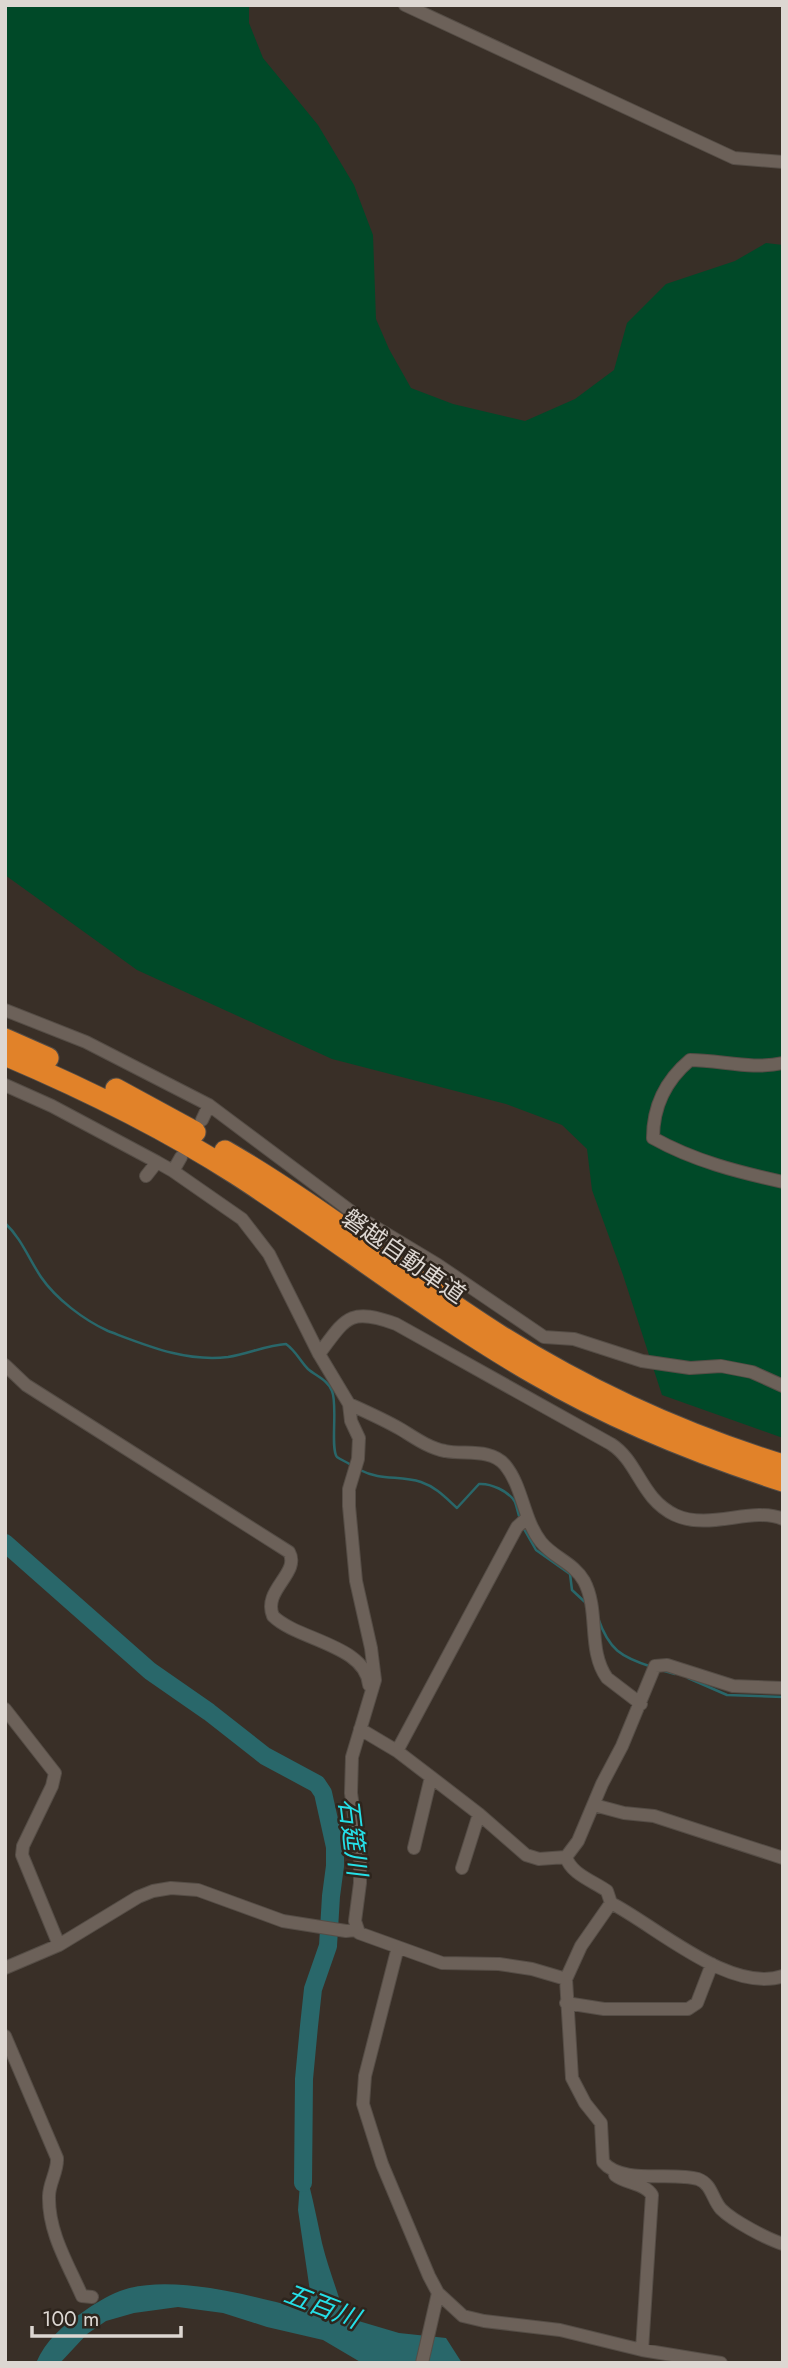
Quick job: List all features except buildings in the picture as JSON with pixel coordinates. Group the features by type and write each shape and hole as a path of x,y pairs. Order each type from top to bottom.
{"highway":[{"name":"磐越自動車道","path":"5,1039 123,1093 238,1158 477,1320 573,1379 660,1421 783,1465"},
{"name":"磐越自動車道","path":"5,1055 116,1105 194,1149 283,1205 494,1350 570,1394 655,1436 783,1481"}],"street":[{"path":"405,5 726,154 750,161 783,162"},
{"path":"5,1010 86,1042 209,1105 360,1218 438,1265 544,1337 574,1339 642,1361 690,1368 722,1366 752,1373 783,1385"},
{"path":"783,1063 745,1065 690,1060 667,1084 653,1118 653,1138 679,1153 754,1177 783,1182"},
{"path":"5,1086 52,1106 157,1162 242,1219 270,1254 319,1354 349,1404 351,1421 359,1438 358,1459 349,1489 356,1581 375,1680 352,1757 351,1793 360,1859 360,1883 355,1921 351,1930"},
{"path":"202,1120 209,1105"},
{"path":"173,1171 181,1157"},
{"path":"146,1175 157,1162"},
{"path":"319,1354 350,1318 367,1316 384,1320 407,1330 611,1444 622,1453 660,1507 678,1516 698,1521 768,1516 783,1519"},
{"path":"5,1365 26,1385 289,1552 291,1564 271,1602 273,1616 356,1660 367,1673 369,1692 372,1695"},
{"path":"349,1404 439,1450 478,1454 500,1461 511,1474 527,1518 546,1547 577,1570 584,1581 591,1602 598,1661 604,1673 641,1704"},
{"path":"397,1751 517,1527 527,1518"},
{"path":"783,1688 733,1686 667,1665 655,1666 641,1704 578,1841 566,1857 567,1863 575,1871 607,1891 611,1903 712,1964 758,1980 783,1976"},
{"path":"5,1709 55,1773 52,1786 23,1846 22,1855 59,1945"},
{"path":"360,1729 397,1751 432,1777 530,1857 566,1857"},
{"path":"414,1848 432,1777"},
{"path":"594,1805 624,1813 654,1815 783,1858"},
{"path":"462,1868 479,1814"},
{"path":"5,1968 59,1945 138,1897 171,1888 198,1890 260,1914 299,1923 351,1930 442,1963 499,1964 533,1969 566,1979"},
{"path":"611,1903 581,1946 566,1979 572,2078 585,2103 601,2123 603,2160 607,2166 628,2174 701,2180 708,2185 721,2209 764,2236 783,2244"},
{"path":"398,1947 365,2077 363,2104 382,2164 438,2293 463,2316 560,2330 642,2350 721,2363"},
{"path":"566,2003 604,2009 688,2009 697,2003 712,1964"},
{"path":"5,2036 57,2158 58,2164 49,2192 54,2233 82,2296 92,2297"},
{"path":"612,2168 620,2179 646,2188 652,2194 642,2350"},
{"path":"422,2363 438,2293"}],"green space":[{"path":"5,5 249,5 249,23 263,58 318,125 354,185 373,235 376,319 389,349 411,388 453,404 525,421 575,399 614,370 627,323 666,284 735,261 766,243 783,245 783,1438 662,1395 592,1190 587,1149 562,1125 506,1104 332,1059 137,970 5,875"}],"water":[{"name":"五百川","path":"302,2157 324,2252 345,2317 399,2333 446,2338 462,2363 362,2363 323,2340 223,2313 178,2307 134,2313 106,2321 87,2334 60,2363 36,2363 50,2340 75,2317 110,2295 139,2286 161,2284 208,2288 296,2307 311,2298 298,2210"}],"waterway":[{"path":"5,1223 16,1235 41,1277 54,1293 80,1315 108,1331 167,1352 197,1357 228,1357 286,1344 308,1369 330,1387 334,1398 335,1452 337,1457 351,1465"},
{"path":"360,1470 375,1476 421,1482 436,1490 457,1508 479,1484 494,1486 512,1498 520,1519"},
{"path":"524,1529 536,1550 570,1574 572,1590 586,1603"},
{"name":"石筵川","path":"5,1543 150,1671 265,1756 317,1784 323,1793 335,1847 335,1866 328,1946 313,1989 309,2026 304,2079 303,2183"},
{"path":"598,1618 607,1638 618,1651 632,1660 652,1667"},
{"path":"661,1670 675,1674"},
{"path":"688,1678 727,1695 783,1697"}]}
